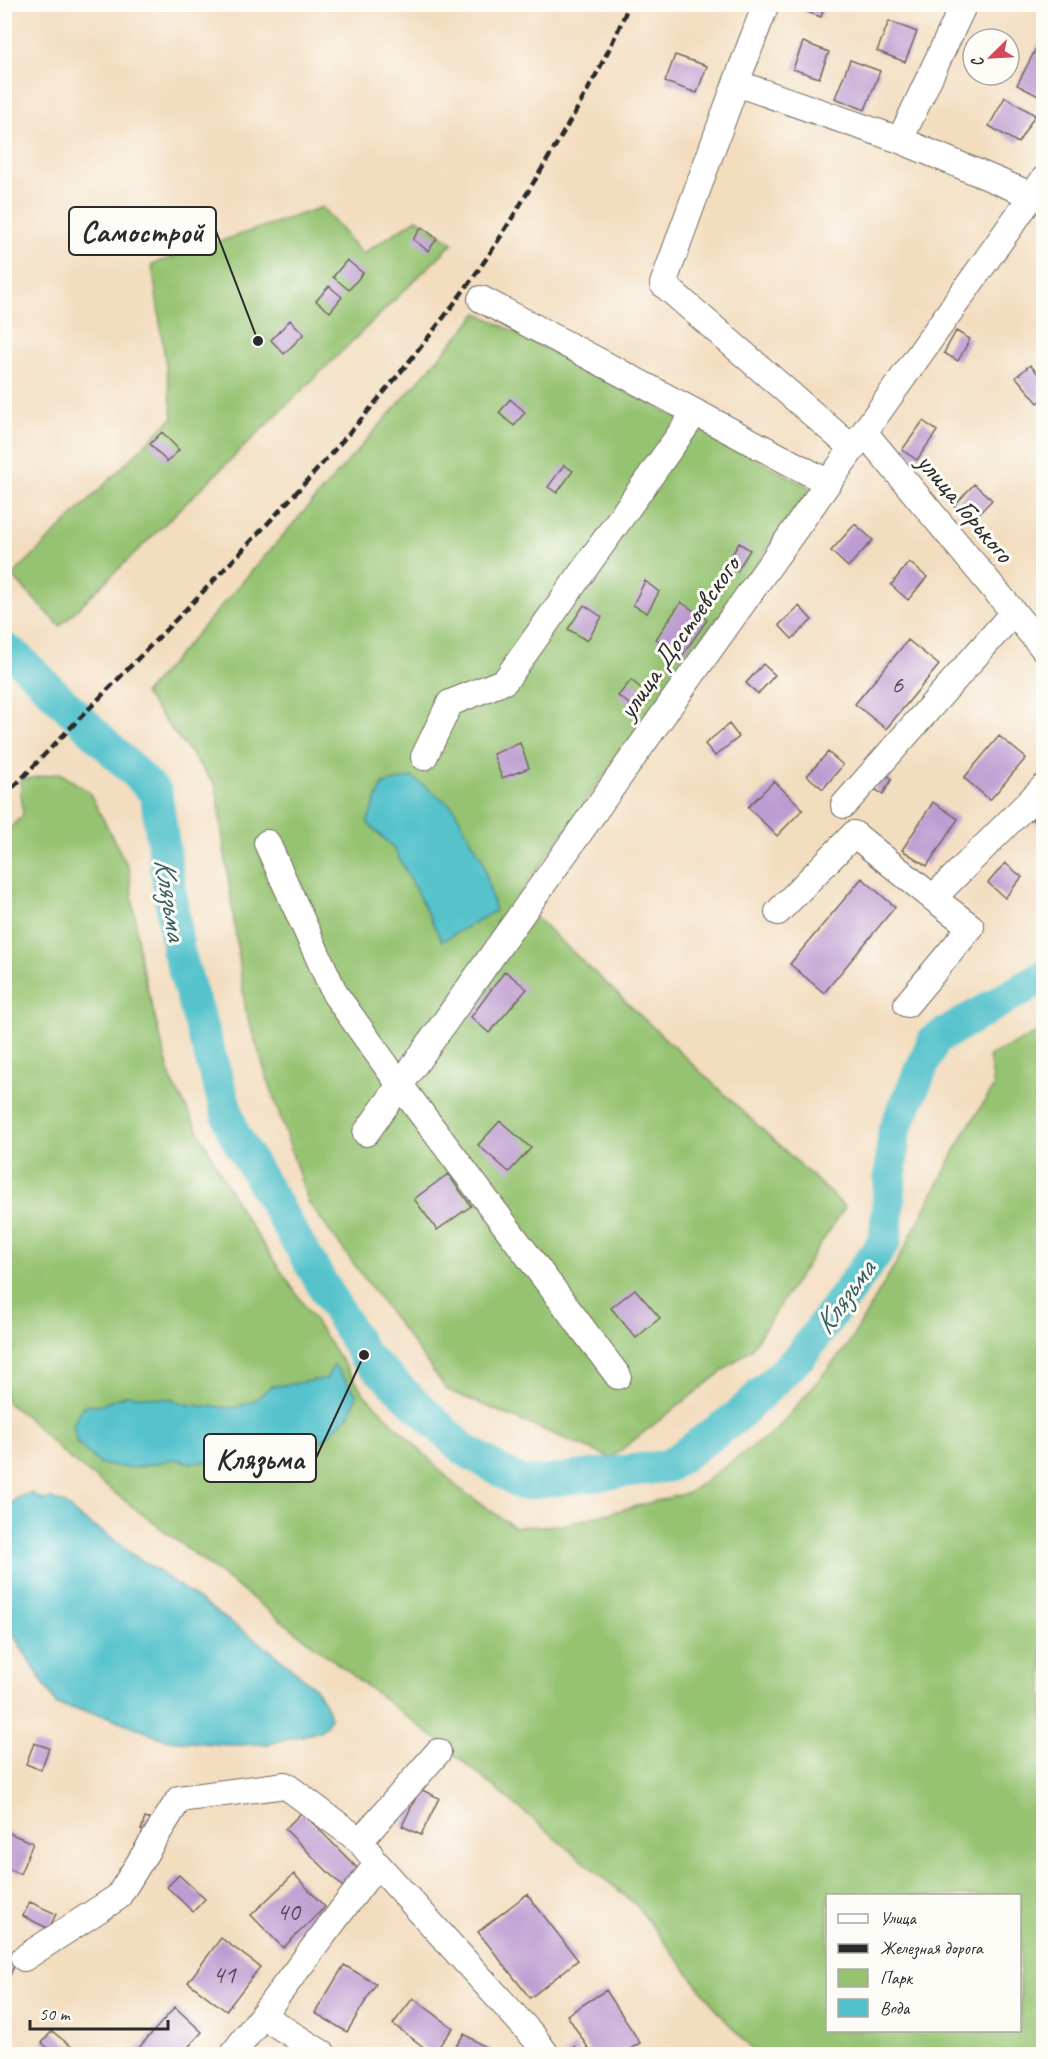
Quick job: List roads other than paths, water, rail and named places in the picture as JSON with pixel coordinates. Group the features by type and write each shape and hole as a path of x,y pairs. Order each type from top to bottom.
{"street":[{"path":"766,4 736,83 1039,186"},
{"path":"900,140 964,4"},
{"name":"улица Горького","path":"736,83 663,284 858,440 1044,649"},
{"name":"улица Достоевского","path":"366,1133 826,482 1039,186"},
{"path":"481,298 826,482"},
{"path":"424,757 450,703 505,681 695,413"},
{"path":"844,805 1013,613"},
{"path":"933,898 1044,787"},
{"path":"778,912 854,834 971,927 907,1004"},
{"path":"267,843 335,994 400,1085 618,1376"},
{"path":"360,1841 438,1752"},
{"path":"24,1958 118,1897 179,1799 285,1785 360,1841 377,1864 533,2036 546,2055"},
{"path":"233,2055 377,1864"},
{"path":"263,2016 322,2055"}],"water":[{"path":"412,777 453,807 483,861 495,911 442,941 395,850 367,822 383,784"},
{"path":"334,1365 357,1395 350,1414 322,1441 300,1452 271,1458 232,1455 216,1461 191,1463 175,1459 134,1468 100,1464 77,1443 73,1425 83,1406 103,1404 127,1395 170,1399 190,1405 234,1408 254,1401 271,1386 326,1379"},
{"path":"32,1493 42,1500 51,1499 64,1503 77,1516 111,1537 130,1553 274,1653 316,1689 327,1707 330,1718 327,1724 320,1731 268,1744 227,1745 167,1740 106,1716 57,1705 5,1621 5,1511 16,1499"}],"waterway":[{"name":"Клязьма","path":"4,649 15,655 156,793 178,950 233,1132 364,1355 463,1449 523,1484 668,1466 739,1415 801,1355 885,1241 894,1131 934,1040 1044,976"}],"railway":[{"path":"4,797 247,546 364,416 419,349 501,236 590,85 629,4"}],"place":[{"name":"Самострой","path":"258,341"},
{"name":"Клязьма","path":"364,1355"}]}
